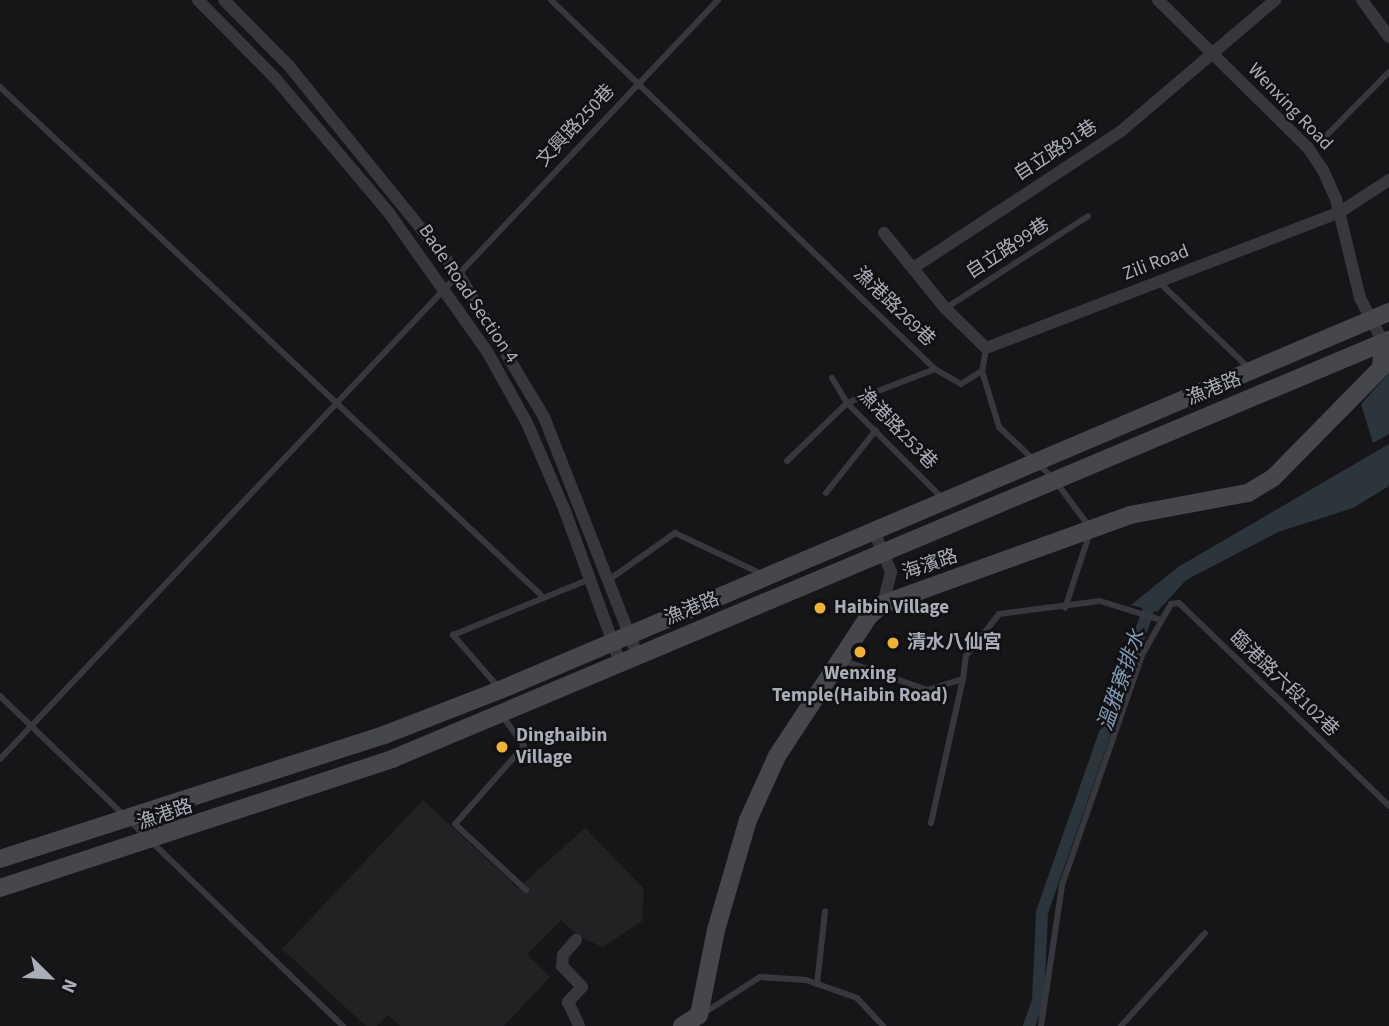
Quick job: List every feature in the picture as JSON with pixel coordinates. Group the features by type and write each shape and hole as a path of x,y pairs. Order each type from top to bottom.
{"street":[{"name":"Bade Road Section 4","path":"198,0 275,78 389,213 471,328 527,423 590,579 620,662"},
{"name":"Bade Road Section 4","path":"224,0 289,66 458,275 485,317 544,417 610,579 637,654"},
{"name":"Wenxing Road","path":"1158,0 1308,148 1340,212 1360,298 1382,315 1386,341"},
{"name":"自立路91巷","path":"913,268 1120,132 1213,56 1275,0"},
{"path":"1362,0 1389,37"},
{"path":"275,78 289,66"},
{"name":"Zili Road","path":"986,348 1340,212 1389,180"},
{"path":"884,233 945,308 986,348"},
{"name":"漁港路","path":"0,859 130,821 500,690 943,499 1382,315"},
{"path":"471,328 485,317"},
{"name":"漁港路","path":"0,888 152,842 392,759 1053,478 1386,341"},
{"name":"海濱路","path":"883,604 1163,505 1248,493 1273,478 1381,369 1386,341"},
{"path":"682,1026 699,1016 716,930 748,820 777,756 883,604 891,572 885,550 873,529"},
{"path":"576,940 563,955 562,966 583,987 568,1002 579,1026"}],"lane":[{"name":"漁港路269巷","path":"551,0 935,369 961,384 982,371"},
{"name":"文興路250巷","path":"0,759 718,0"},
{"path":"1327,135 1389,72"},
{"path":"0,87 541,595"},
{"name":"自立路99巷","path":"945,308 1088,216"},
{"path":"1160,283 1250,370"},
{"path":"986,348 982,371 999,426 1013,445 1037,460 1091,529 1065,608"},
{"name":"漁港路269巷","path":"847,403 935,369"},
{"name":"漁港路253巷","path":"832,378 847,403 943,499"},
{"path":"788,461 847,403"},
{"path":"826,493 876,430"},
{"path":"610,579 675,533 766,576"},
{"path":"500,690 453,635 541,595 590,579"},
{"path":"931,823 966,656 999,614 1065,608 1101,601 1129,608 1158,620 1062,886 1052,984 1041,1026"},
{"name":"臨港路六段102巷","path":"1158,620 1179,603 1389,806"},
{"path":"842,660 927,690 962,680"},
{"path":"0,696 343,1026"},
{"path":"500,713 524,746 455,824 526,890"},
{"path":"817,984 825,911"},
{"path":"1121,1026 1205,933"},
{"path":"699,1016 761,977 817,984 857,998 883,1026"}],"shaded area":[{"path":"1389,373 1389,434 1373,443 1361,404"},
{"path":"1389,444 1389,486 1353,508 1278,532 1186,580 1157,612 1131,605 1178,567"},
{"path":"423,800 518,888 585,828 644,889 642,921 603,947 579,937 561,920 527,954 550,977 504,1026 400,1026 388,1015 377,1026 366,1026 282,949"}],"waterway":[{"name":"溫雅寮排水","path":"1029,1026 1038,1001 1042,912 1153,597"}],"place":[{"name":"Haibin Village","path":"820,608"},
{"name":"清水八仙宮","path":"893,643"},
{"name":"Wenxing Temple(Haibin Road)","path":"860,652"},
{"name":"Dinghaibin Village","path":"502,747"}]}
